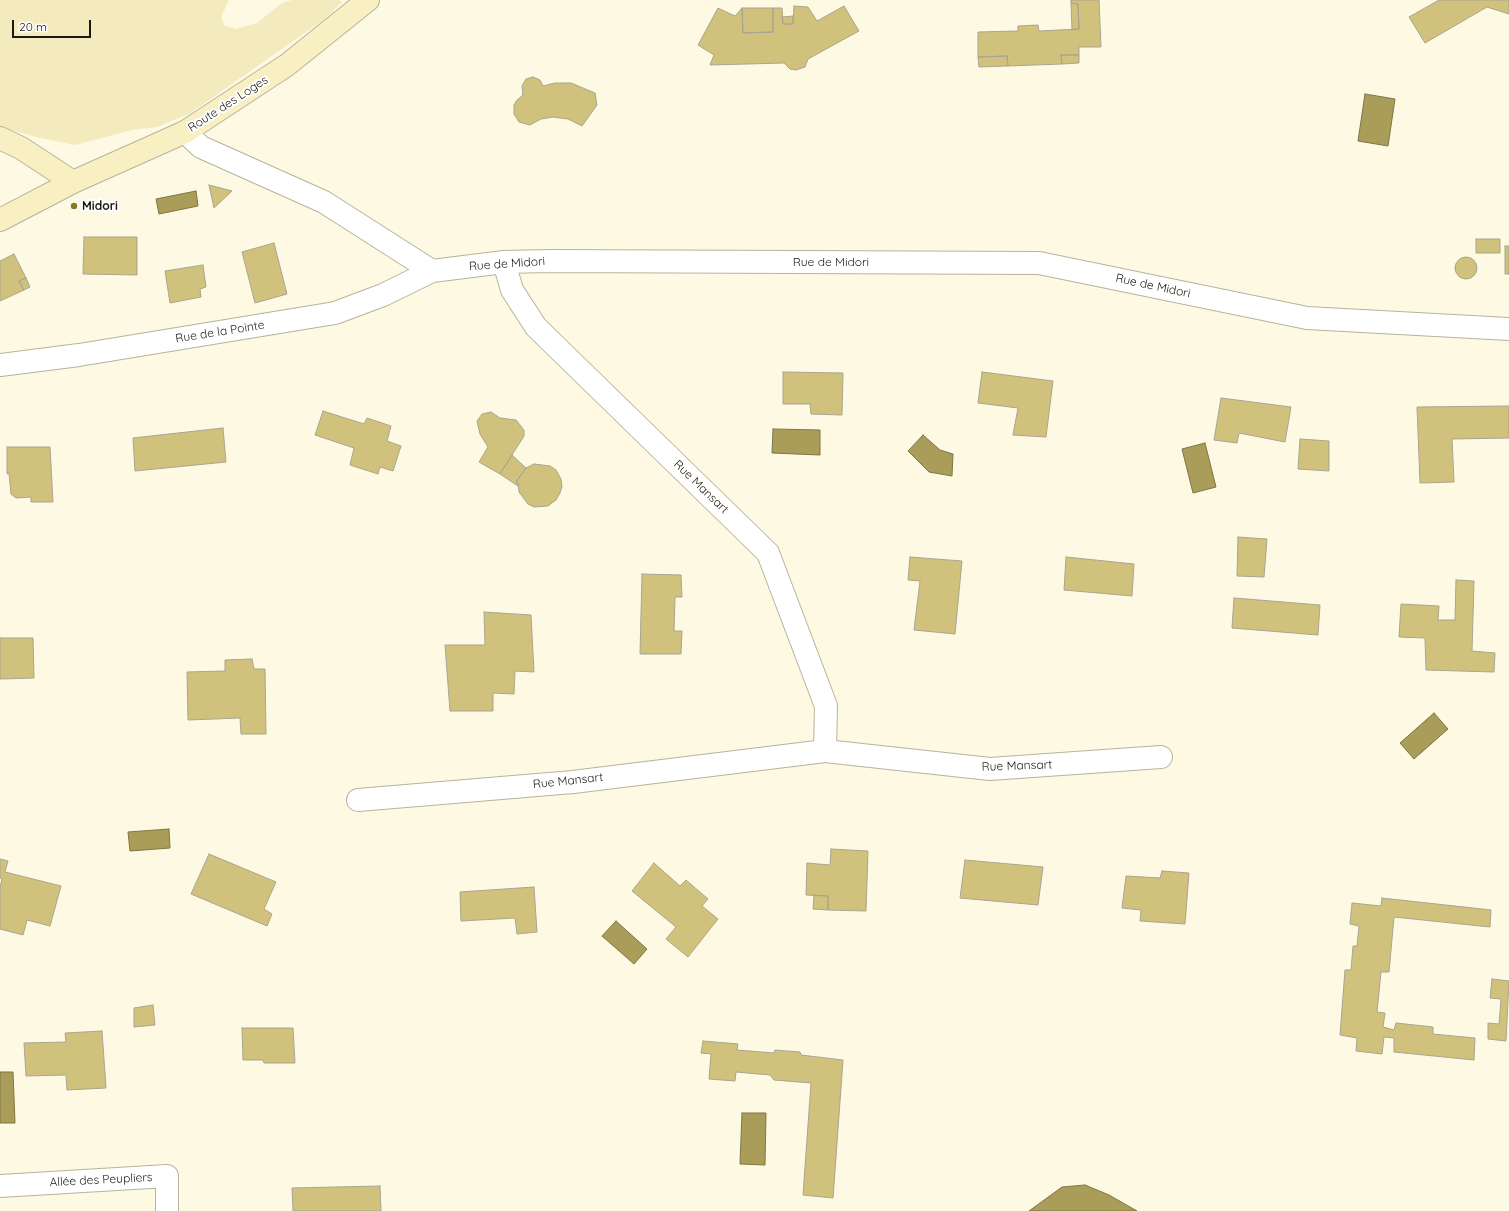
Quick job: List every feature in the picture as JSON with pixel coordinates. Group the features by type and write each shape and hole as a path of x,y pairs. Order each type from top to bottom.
{"street":[{"name":"Route des Loges","path":"0,220 73,182 185,132 287,65 368,0"},
{"path":"185,132 201,147 324,202 432,272"},
{"path":"0,138 21,148 73,182"},
{"name":"Rue de Midori","path":"432,272 504,262 1039,263 1307,318 1509,329"},
{"name":"Rue Mansart","path":"504,262 512,290 536,327 768,553 826,706 825,751"},
{"name":"Rue de la Pointe","path":"0,365 79,355 335,313 383,295 432,272"},
{"name":"Rue Mansart","path":"358,800 573,782 825,751 990,769 1161,757"},
{"name":"Allée des Peupliers","path":"0,1186 167,1176 168,1211"}],"shaded area":[{"path":"0,0 229,0 221,17 225,26 236,29 257,23 282,3 292,0 339,0 342,2 326,18 189,114 157,127 132,130 75,145 36,137 0,127"},
{"path":"1365,94 1395,99 1388,146 1358,141"},
{"path":"196,191 198,206 159,214 156,199"},
{"path":"773,429 820,430 820,455 772,453"},
{"path":"923,435 940,450 953,454 952,476 929,472 908,451"},
{"path":"1205,443 1216,487 1193,493 1182,449"},
{"path":"1434,713 1448,729 1414,759 1400,743"},
{"path":"169,829 170,848 130,851 128,832"},
{"path":"616,921 647,949 634,964 602,936"},
{"path":"0,1072 13,1072 15,1123 0,1123"},
{"path":"742,1113 766,1113 765,1165 740,1164"},
{"path":"1085,1185 1109,1195 1137,1211 1029,1211 1062,1187"}],"building":[{"path":"1071,0 1099,0 1101,47 1079,47 1079,55 1061,55 1062,64 1008,66 1007,56 978,57 978,32 1018,31 1018,26 1038,25 1039,31 1079,29 1078,4 1071,3"},
{"path":"1439,0 1509,0 1509,14 1487,7 1425,43 1409,17"},
{"path":"1071,3 1078,4 1079,29 1072,30"},
{"path":"794,6 808,7 817,21 844,6 859,31 808,59 805,67 796,70 790,69 784,63 710,65 714,55 698,45 718,8 735,16 742,8 743,33 773,32 773,8 782,8 783,24 793,24"},
{"path":"742,8 773,8 773,32 743,33"},
{"path":"793,16 793,24 783,24 782,17"},
{"path":"1061,55 1079,55 1079,63 1062,64"},
{"path":"1007,56 1008,66 979,67 978,57"},
{"path":"533,77 540,80 543,86 555,83 571,83 595,93 597,105 582,126 568,119 553,117 541,119 530,125 519,122 514,114 514,105 523,95 522,86 526,79"},
{"path":"209,185 232,191 214,208"},
{"path":"84,237 137,237 137,275 83,274"},
{"path":"1476,239 1500,239 1500,253 1476,253"},
{"path":"274,243 287,294 255,303 242,252"},
{"path":"1505,246 1509,246 1509,274 1505,274"},
{"path":"14,254 26,278 19,281 24,290 0,301 0,261"},
{"path":"1466,257 1474,260 1477,268 1474,276 1466,279 1458,276 1455,268 1458,260"},
{"path":"203,265 206,287 200,289 201,297 170,303 165,271"},
{"path":"26,278 30,287 24,290 19,281"},
{"path":"783,372 843,373 842,415 811,414 810,404 783,404"},
{"path":"982,372 1053,381 1046,437 1013,435 1018,408 978,403"},
{"path":"1221,398 1291,407 1285,442 1239,433 1237,443 1214,440"},
{"path":"1509,406 1509,438 1452,439 1454,482 1420,483 1417,407"},
{"path":"323,411 364,424 367,418 391,426 387,441 401,446 393,471 380,467 378,474 350,465 354,448 315,435"},
{"path":"491,412 500,418 516,420 524,430 524,436 500,474 479,462 488,447 480,434 477,421 482,414"},
{"path":"223,428 226,462 135,471 133,438"},
{"path":"1300,439 1329,441 1329,471 1298,469"},
{"path":"7,447 50,447 53,502 31,502 31,497 16,498 11,494 9,473 7,474"},
{"path":"512,455 526,468 516,482 518,483 518,486 500,474"},
{"path":"534,464 550,466 556,470 561,479 562,486 560,493 556,500 548,506 534,507 528,504 519,492 518,483 516,482 526,468"},
{"path":"1238,537 1267,539 1264,577 1237,576"},
{"path":"910,557 962,561 955,634 914,630 920,581 908,580"},
{"path":"1066,557 1134,564 1132,596 1064,590"},
{"path":"642,574 681,575 682,597 675,597 674,631 682,631 681,654 640,654"},
{"path":"1456,580 1474,581 1472,651 1495,653 1494,672 1426,670 1425,638 1399,637 1401,604 1439,606 1438,620 1455,620"},
{"path":"1234,598 1320,605 1318,635 1232,628"},
{"path":"484,612 531,615 534,672 515,671 514,694 493,693 493,711 450,711 445,645 485,645"},
{"path":"0,638 33,638 34,678 0,679"},
{"path":"252,659 254,669 265,669 266,734 241,734 240,718 188,720 187,672 225,671 225,660"},
{"path":"831,849 868,851 866,911 828,910 828,896 806,895 807,863 830,865"},
{"path":"209,854 276,882 264,909 272,914 267,926 191,894"},
{"path":"0,859 8,861 5,872 61,886 50,926 27,920 23,935 0,929 0,887 2,879 0,878"},
{"path":"965,860 1043,867 1038,905 960,898"},
{"path":"654,863 680,886 686,880 708,899 702,906 718,919 688,957 666,939 676,927 632,891"},
{"path":"1162,871 1189,873 1185,924 1140,921 1141,910 1122,908 1126,876 1160,878"},
{"path":"534,887 537,932 517,934 515,918 461,921 460,892"},
{"path":"814,895 828,896 828,910 813,909"},
{"path":"1382,898 1491,910 1490,927 1394,917 1389,972 1381,972 1377,1012 1385,1013 1383,1027 1394,1030 1396,1023 1433,1027 1433,1034 1475,1038 1474,1060 1394,1052 1394,1038 1384,1037 1382,1054 1356,1051 1357,1038 1340,1035 1345,970 1351,970 1353,946 1357,946 1359,926 1350,924 1352,903 1381,906"},
{"path":"1492,979 1509,981 1506,1041 1488,1039 1488,1023 1499,1024 1501,999 1490,998"},
{"path":"153,1005 155,1025 134,1027 134,1008"},
{"path":"242,1028 293,1028 295,1063 264,1063 263,1060 243,1060"},
{"path":"102,1031 106,1088 67,1090 66,1075 26,1076 24,1043 66,1042 65,1033"},
{"path":"703,1041 738,1044 737,1050 774,1053 775,1050 800,1052 801,1055 843,1060 833,1198 803,1195 811,1083 774,1080 770,1075 736,1072 735,1081 709,1079 711,1054 701,1053"},
{"path":"380,1186 381,1211 293,1211 292,1188"}],"place":[{"name":"Midori","path":"74,206"}]}
